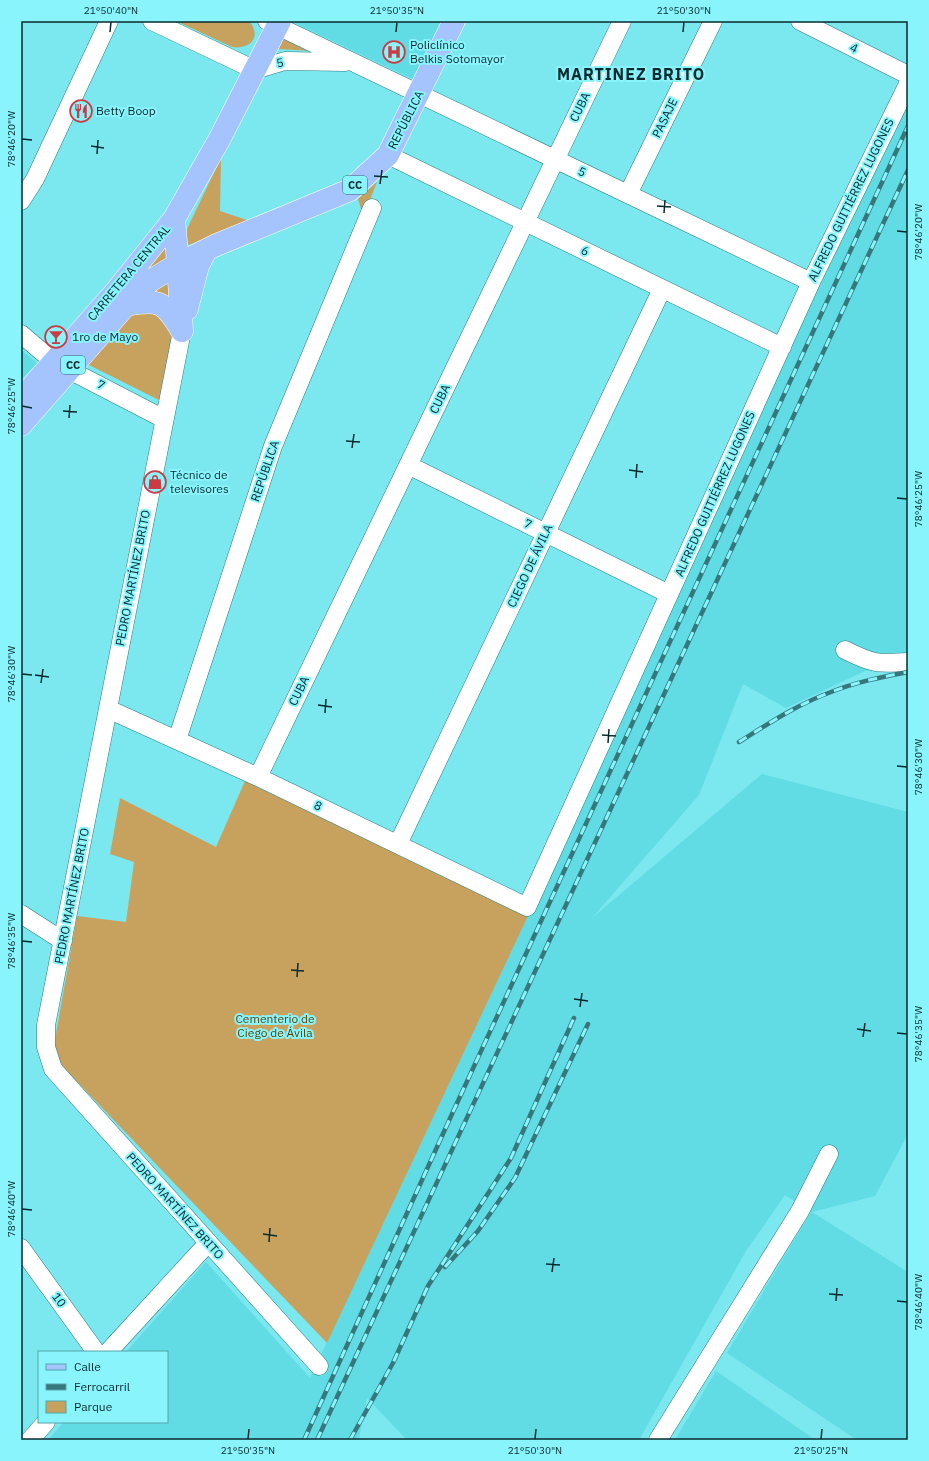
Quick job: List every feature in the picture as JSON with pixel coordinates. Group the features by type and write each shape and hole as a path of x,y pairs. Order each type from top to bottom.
{"main road":[{"name":"REPÚBLICA","path":"178,264 350,190 388,155 419,95 454,21"},
{"name":"CC","path":"174,219 219,140 255,70 275,23"},
{"path":"174,219 182,331"},
{"name":"CARRETERA CENTRAL","path":"21,425 62,365 117,290 174,219"},
{"path":"182,331 198,266 205,252"},
{"name":"CARRETERA CENTRAL","path":"21,399 62,365 150,281 178,264"},
{"path":"126,305 150,300 169,310 182,331"}],"street":[{"path":"21,201 35,179 109,21"},
{"path":"152,21 255,70"},
{"name":"CUBA","path":"258,778 622,21"},
{"name":"PASAJE","path":"628,194 713,21"},
{"name":"4","path":"800,21 908,74"},
{"name":"5","path":"275,23 352,63 811,282"},
{"name":"5","path":"255,70 285,61 352,63"},
{"name":"ALFREDO GUITIÉRREZ LUGONES","path":"527,907 811,282 908,84"},
{"name":"6","path":"388,155 526,221 662,290 782,347"},
{"name":"REPÚBLICA","path":"177,740 273,446 372,208"},
{"name":"CIEGO DE ÁVILA","path":"398,844 662,290"},
{"name":"PEDRO MARTÍNEZ BRITO","path":"182,331 46,1026 46,1047 53,1069 318,1366"},
{"name":"7","path":"21,334 62,365 164,418"},
{"name":"7","path":"408,465 669,594"},
{"path":"845,650 870,662 884,664 908,662"},
{"name":"8","path":"108,709 398,844 527,907"},
{"path":"21,914 63,941"},
{"path":"658,1440 800,1210 829,1154"},
{"path":"109,1351 208,1243"},
{"name":"10","path":"21,1248 95,1351"},
{"path":"30,1440 45,1423"}],"shaded area":[{"name":"Policlínico Belkis Sotomayor","path":"296,21 445,21 417,81 295,23"},
{"path":"908,102 908,651 786,708 743,684 699,795 592,918 762,774 908,812 908,1134 875,1196 812,1212 908,1272 908,1440 857,1440 727,1353 811,1212 785,1195 746,1251 639,1440 407,1440 367,1398 359,1438 361,1440 48,1440 63,1423 168,1423 168,1351 127,1351 206,1262 310,1378 528,916 827,270"},
{"path":"21,350 37,363 21,380"},
{"path":"716,1371 814,1439 816,1440 675,1440"}],"green space":[{"path":"176,21 249,21 253,27 254,37 249,44 239,47 232,47"},
{"path":"284,39 313,51 278,49 277,47 279,40"},
{"path":"221,158 220,211 250,221 186,246 185,236 187,229"},
{"path":"377,182 368,205 362,212 358,199"},
{"path":"168,244 169,257 125,292"},
{"path":"168,277 173,303 152,294"},
{"path":"151,307 170,324 172,341 162,396 159,400 83,362 130,314"},
{"name":"Cementerio de Ciego de Ávila","path":"245,781 528,916 327,1343 63,1067 55,1050 56,1034 77,916 126,922 134,862 110,854 120,798 216,847"}],"railway":[{"path":"304,1440 452,1114 908,126"},
{"path":"317,1440 908,170"},
{"path":"739,742 807,702 840,688 908,672"},
{"path":"350,1440 393,1363 428,1286 511,1158 574,1018"},
{"path":"445,1267 478,1231 515,1178 588,1024"}],"place":[{"name":"Policlínico Belkis Sotomayor","path":"394,52"},
{"name":"Betty Boop","path":"81,111"},
{"name":"1ro de Mayo","path":"56,337"},
{"name":"Técnico de televisores","path":"155,482"}],"district":[{"name":"MARTINEZ BRITO","path":"631,74"}]}
